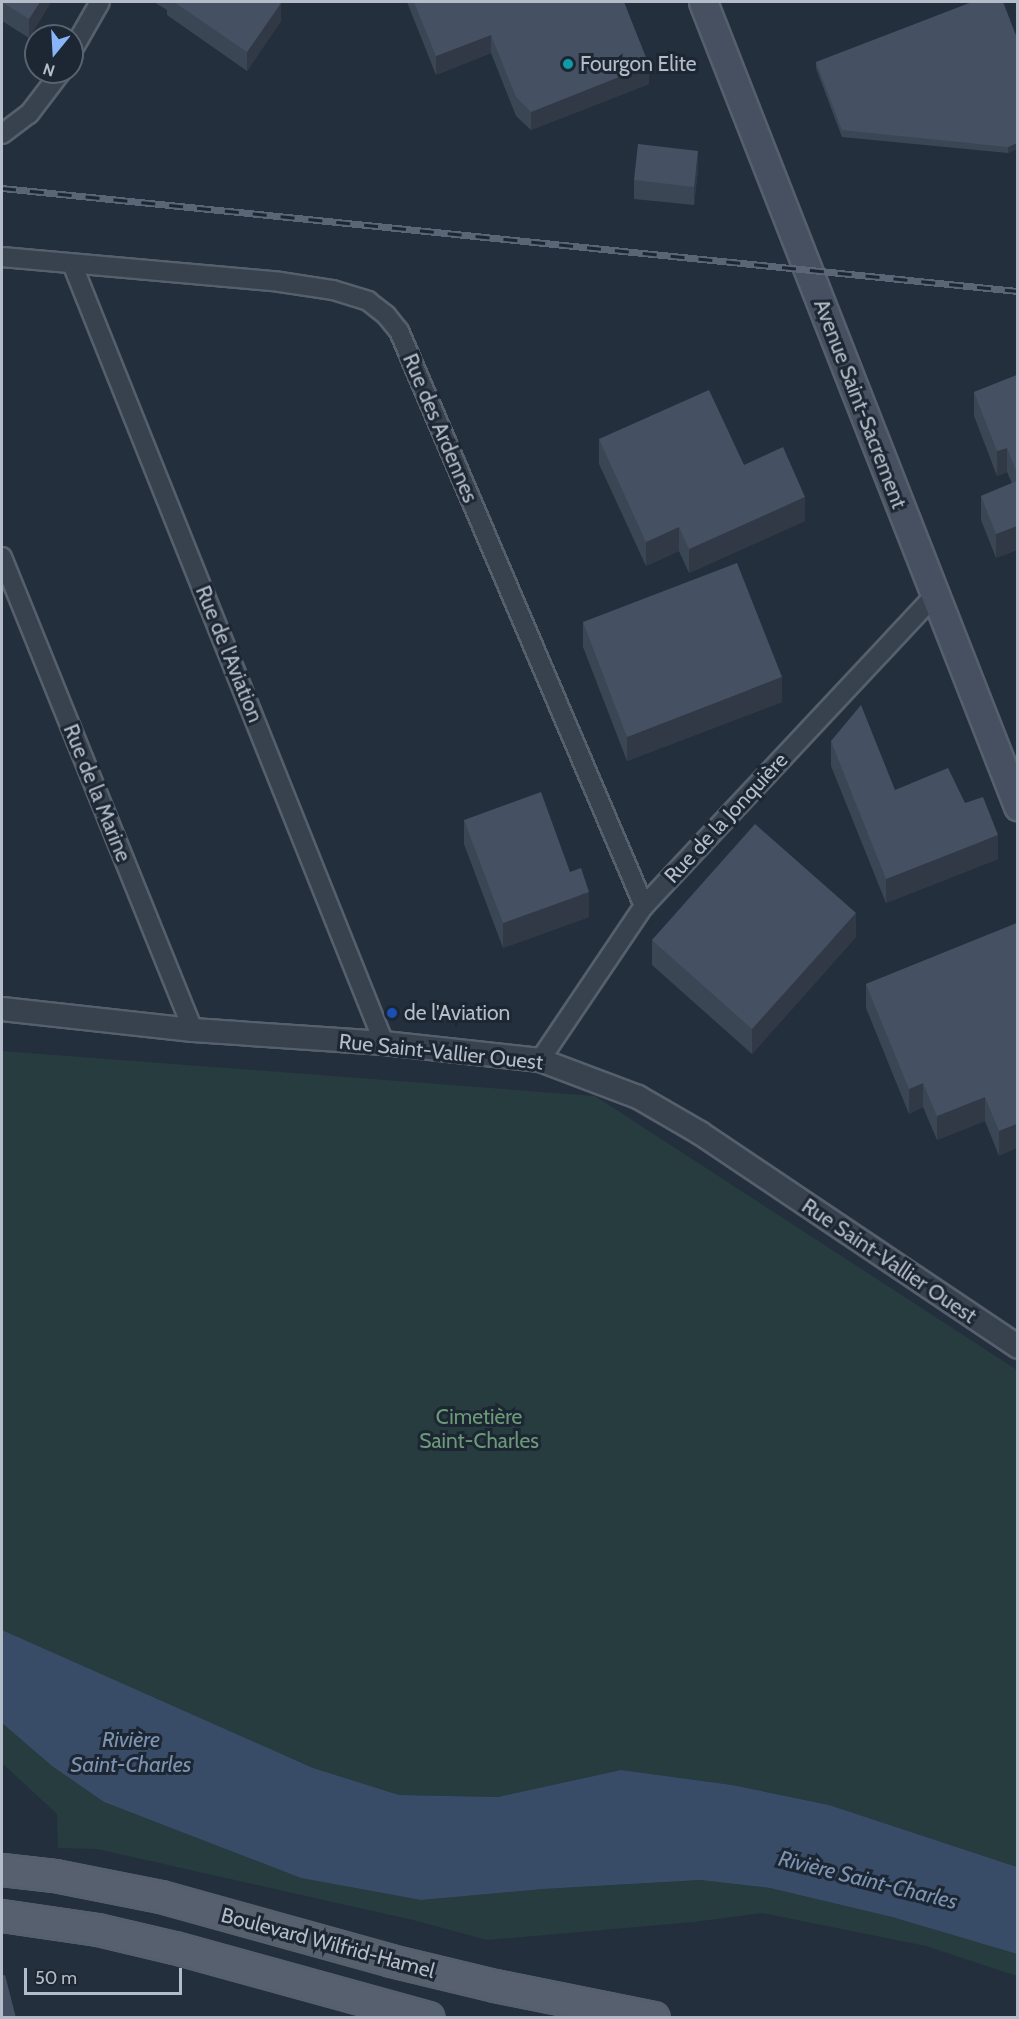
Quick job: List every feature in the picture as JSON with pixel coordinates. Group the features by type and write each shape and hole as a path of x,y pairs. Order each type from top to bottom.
{"main road":[{"name":"Avenue Saint-Sacrement","path":"703,2 1017,806"},
{"name":"Boulevard Wilfrid-Hamel","path":"2,1870 55,1876 161,1897 391,1961 495,1986 654,2018"},
{"path":"2,1916 98,1930 175,1948 429,2018"}],"street":[{"path":"84,29 99,2"},
{"path":"2,134 29,114 52,84"},
{"name":"Rue des Ardennes","path":"2,257 74,266 246,278 333,290 368,301 386,315 399,331 644,906"},
{"name":"Rue de l'Aviation","path":"74,266 384,1043"},
{"name":"Rue de la Marine","path":"2,557 193,1030"},
{"name":"Rue de la Jonquière","path":"540,1060 644,906 935,595"},
{"name":"Rue Saint-Vallier Ouest","path":"2,1009 193,1030 384,1043 540,1060 638,1097 700,1132 1017,1347"}],"green space":[{"name":"Cimetière Saint-Charles","path":"2,1051 595,1096 1017,1370 1017,1867 829,1805 732,1785 621,1770 498,1797 399,1795 313,1768 2,1630"},
{"path":"2,1723 52,1766 104,1802 301,1878 421,1900 543,1889 700,1880 770,1888 892,1917 1017,1954 1017,1976 926,1946 762,1913 694,1922 487,1940 417,1921 97,1849 58,1848 57,1814 2,1763"}],"water":[{"name":"Rivière Saint-Charles","path":"2,1630 313,1768 399,1795 498,1797 621,1770 732,1785 829,1805 1017,1867 1017,1954 892,1917 770,1888 700,1880 543,1889 421,1900 301,1878 104,1802 52,1766 2,1723"}],"building":[{"path":"2,2 40,2 29,19"},
{"path":"174,2 279,2 281,3 247,52"},
{"name":"Fourgon Elite","path":"414,2 624,2 649,65 531,112 516,97 491,35 436,56"},
{"path":"972,2 1003,2 1017,38 1017,143 1008,147 842,130 816,62"},
{"path":"638,144 698,151 694,187 634,180"},
{"path":"1017,375 1017,473 1007,448 997,451 974,392"},
{"path":"709,390 744,465 783,447 805,497 689,549 679,527 646,542 599,439"},
{"path":"1017,481 1017,526 996,534 981,496"},
{"path":"737,563 782,677 627,737 583,622"},
{"path":"861,705 895,790 948,768 965,803 983,797 998,835 886,879 831,741"},
{"path":"541,792 570,872 581,868 589,892 503,923 464,820"},
{"path":"755,824 856,913 752,1029 652,940"},
{"path":"1017,923 1017,1124 999,1131 985,1097 937,1116 923,1083 909,1089 866,984"},
{"path":"5,1975 16,2018 2,2018 2,1976"}],"railway":[{"path":"2,188 1018,291"}],"place":[{"name":"Fourgon Elite","path":"568,64"},
{"name":"de l'Aviation","path":"392,1013"}]}
